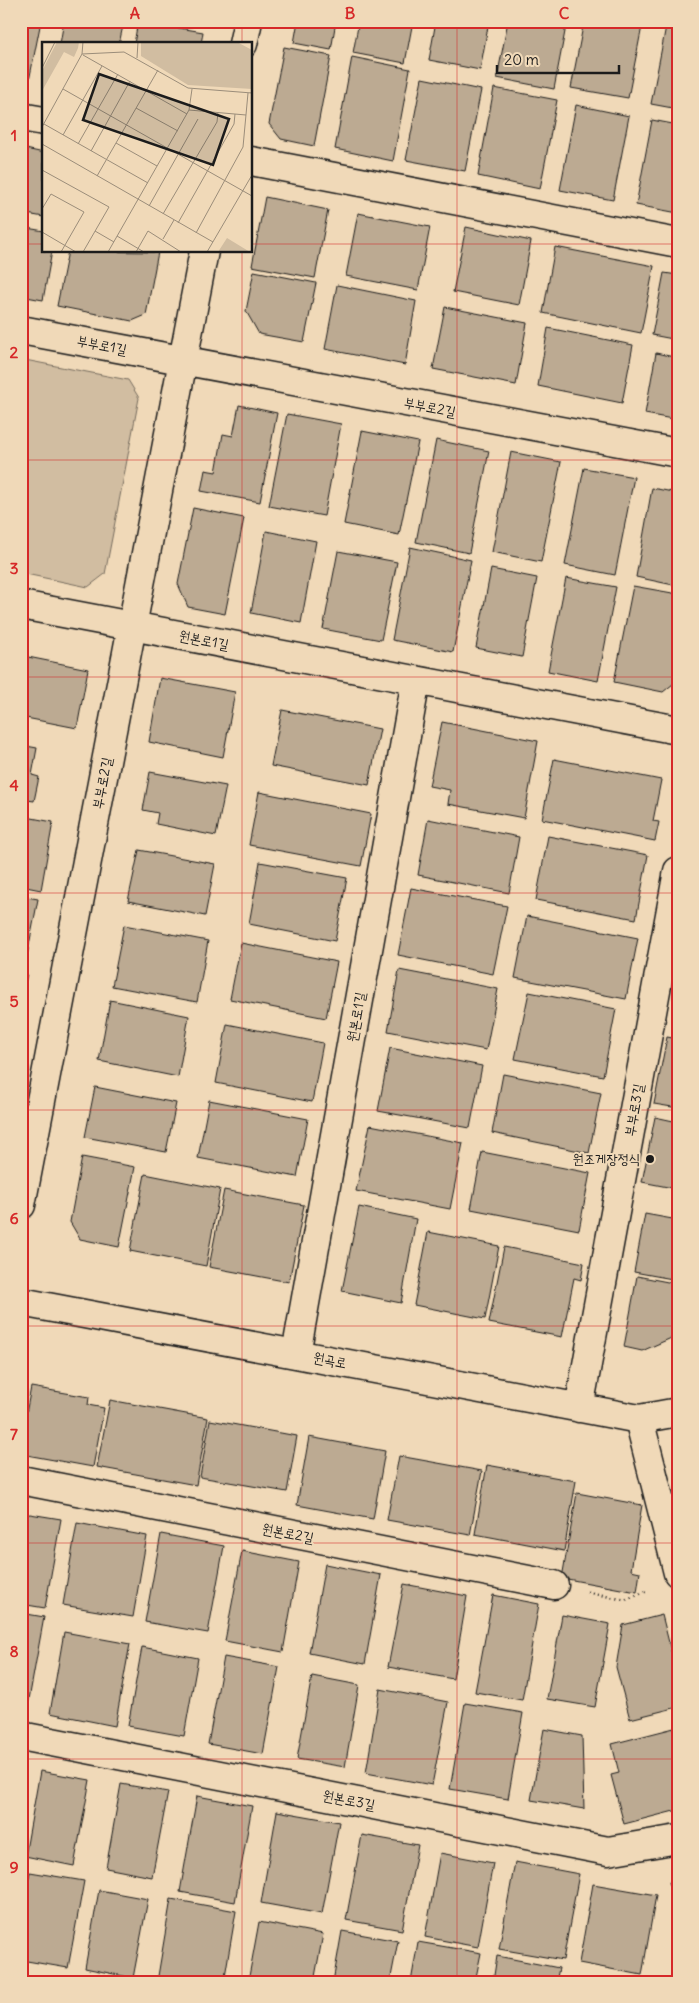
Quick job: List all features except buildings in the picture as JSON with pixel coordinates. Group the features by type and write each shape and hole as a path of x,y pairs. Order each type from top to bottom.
{"street":[{"path":"244,42 248,21"},
{"path":"21,117 42,122"},
{"path":"252,161 678,243"},
{"name":"부부로2길","path":"21,1204 204,252"},
{"name":"부부로1길","path":"21,330 182,360"},
{"name":"부부로2길","path":"182,360 678,453"},
{"name":"원본로1길","path":"21,604 678,730"},
{"name":"원본로1길","path":"296,1354 416,680"},
{"name":"부부로3길","path":"579,1408 678,871"},
{"name":"원곡로","path":"21,1302 639,1419 678,1412"},
{"path":"639,1419 678,1573"},
{"name":"원본로2길","path":"21,1480 554,1586"},
{"name":"원본로3길","path":"21,1736 608,1851 678,1839"}],"path":[{"path":"554,1586 625,1600 651,1589"}],"shaded area":[{"path":"25,360 128,380 139,398 105,574 88,587 21,573 21,380"}],"place":[{"name":"원조게장정식","path":"650,1159"}]}
